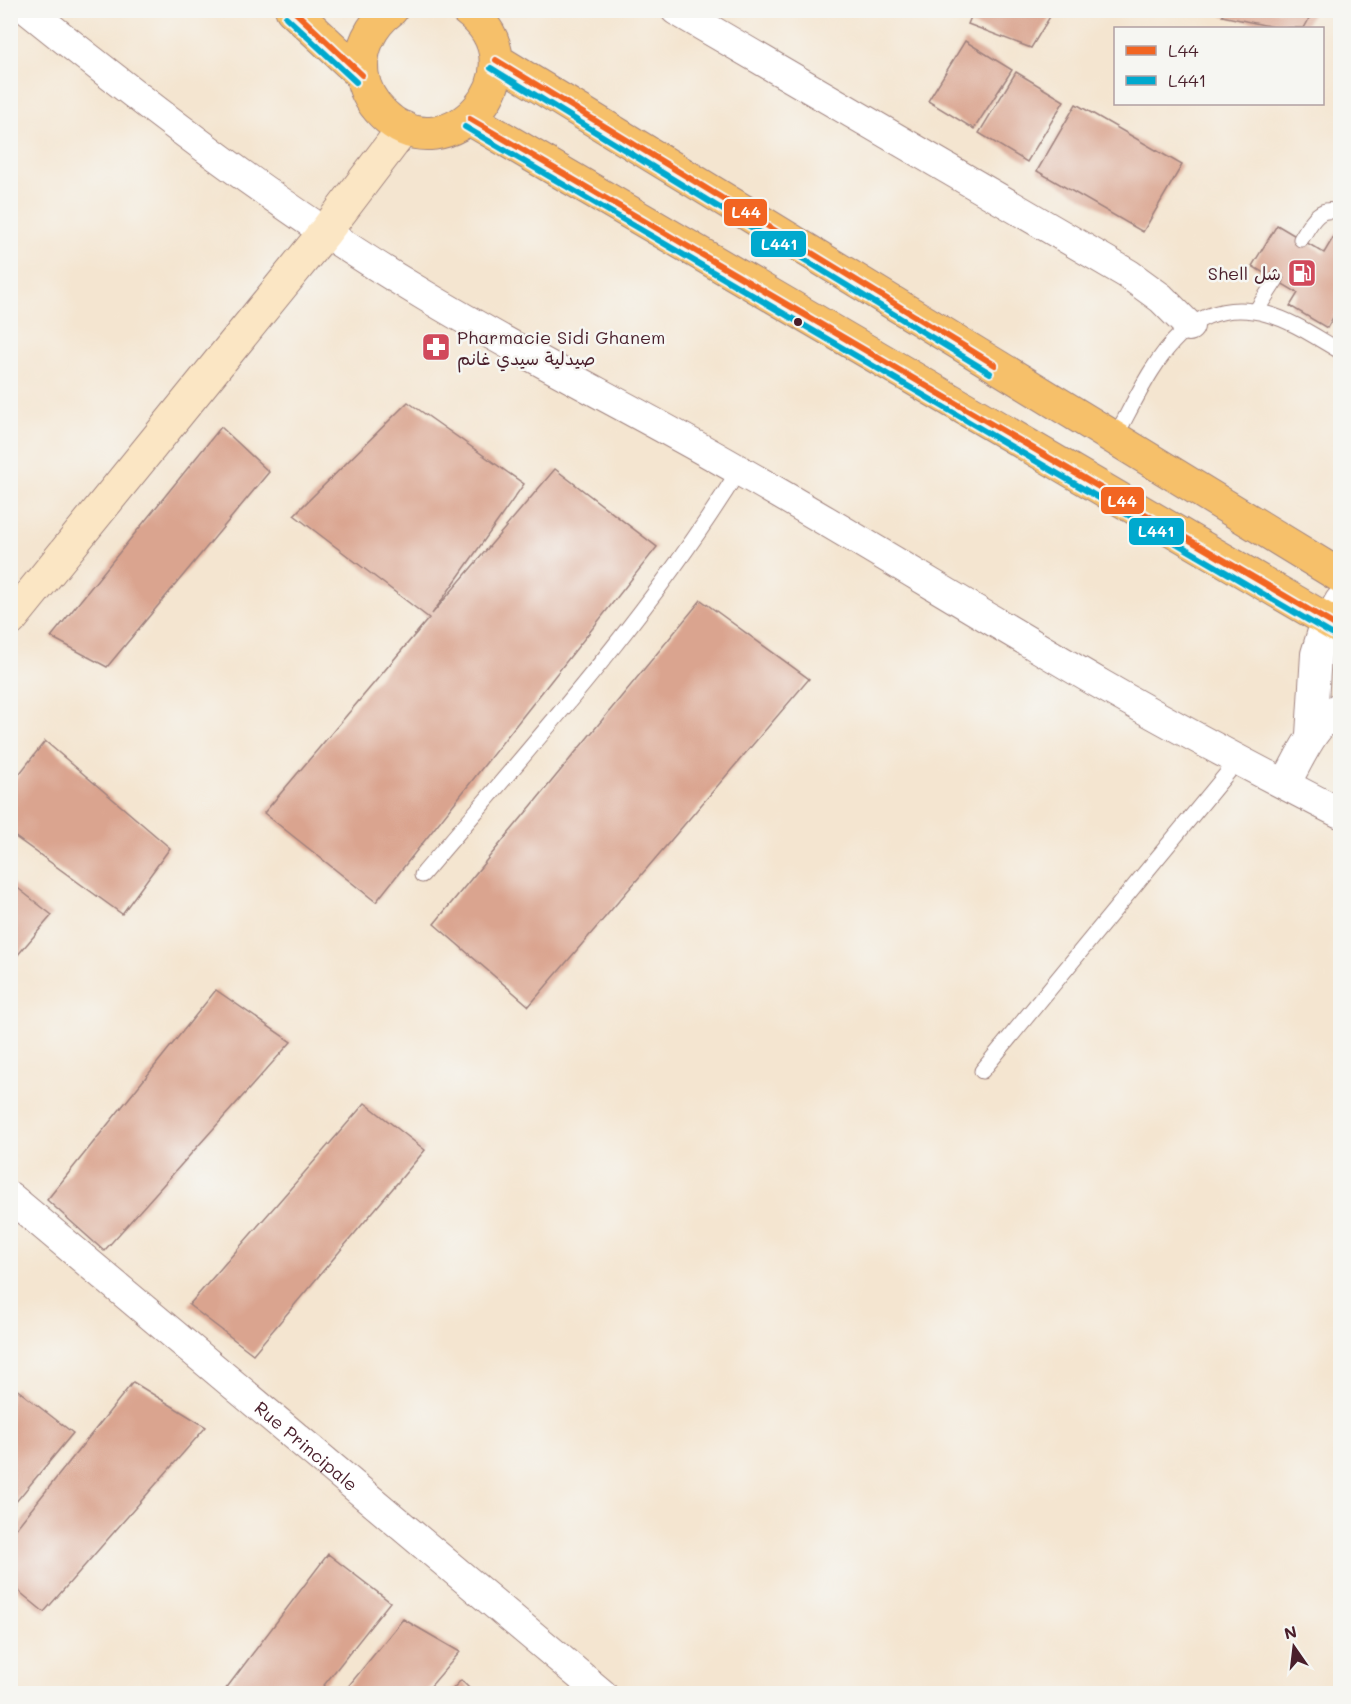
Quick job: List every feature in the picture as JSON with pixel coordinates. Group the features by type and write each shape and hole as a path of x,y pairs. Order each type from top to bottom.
{"main road":[{"path":"292,10 362,75"},
{"path":"391,10 373,28 365,43 362,75 367,92 376,107 388,120 404,128 421,132 438,132 455,128 470,119 482,107 490,93 495,77 496,60 489,35 476,15"},
{"path":"496,60 1340,576"},
{"path":"470,119 1337,617"}],"street":[{"path":"28,10 214,154 325,232 422,294 531,358 739,470 1102,685 1238,760 1341,813"},
{"path":"676,10 1128,274 1161,298 1189,326"},
{"path":"10,620 325,232 404,128"},
{"path":"1311,735 1316,654 1323,631 1337,617"},
{"path":"1286,784 1311,735 1328,716 1341,707"},
{"name":"Rue Principale","path":"10,1197 602,1694"}],"lane":[{"path":"1301,239 1321,212 1331,210 1341,214"},
{"path":"1256,311 1276,280"},
{"path":"1114,439 1160,356 1173,339 1202,319 1221,313 1256,311 1288,322 1341,351"},
{"path":"422,875 622,637 663,584 739,470"},
{"path":"982,1071 1238,760"}],"building":[{"path":"974,10 1054,10 1031,48 968,24"},
{"path":"1225,10 1314,10 1305,27 1273,27 1222,16"},
{"path":"965,41 1012,70 974,129 928,101"},
{"path":"1016,72 1064,101 1027,162 979,133"},
{"path":"1076,104 1182,165 1143,232 1037,171"},
{"name":"Shell شل","path":"1277,225 1324,253 1340,226 1340,305 1327,328 1290,306 1298,293 1252,266"},
{"path":"408,402 524,484 432,614 555,469 657,547 376,902 264,813 429,618 294,515"},
{"path":"221,427 269,472 107,667 51,637"},
{"path":"701,600 809,679 529,1006 434,924"},
{"path":"45,741 170,848 122,914 10,833 10,786"},
{"path":"10,882 52,915 10,964"},
{"path":"216,990 291,1042 104,1251 47,1200"},
{"path":"365,1103 425,1150 253,1354 189,1305"},
{"path":"133,1382 206,1427 44,1612 10,1584 10,1536"},
{"path":"15,1388 73,1433 10,1509 10,1393"},
{"path":"328,1554 390,1602 317,1694 222,1694"},
{"path":"403,1619 460,1652 424,1694 342,1694"},
{"path":"461,1680 475,1694 448,1694"}],"transit line":[{"name":"L44","path":"293,10 362,75"},
{"name":"L441","path":"286,17 356,82"},
{"name":"L44","path":"496,60 995,365"},
{"name":"L441","path":"491,68 990,373"},
{"name":"L44","path":"470,119 1340,628"},
{"name":"L441","path":"465,127 1335,636"}],"place":[{"name":"Shell شل","path":"1302,273"},
{"name":"Pharmacie Sidi Ghanem صيدلية سيدي غانم","path":"436,347"}]}
